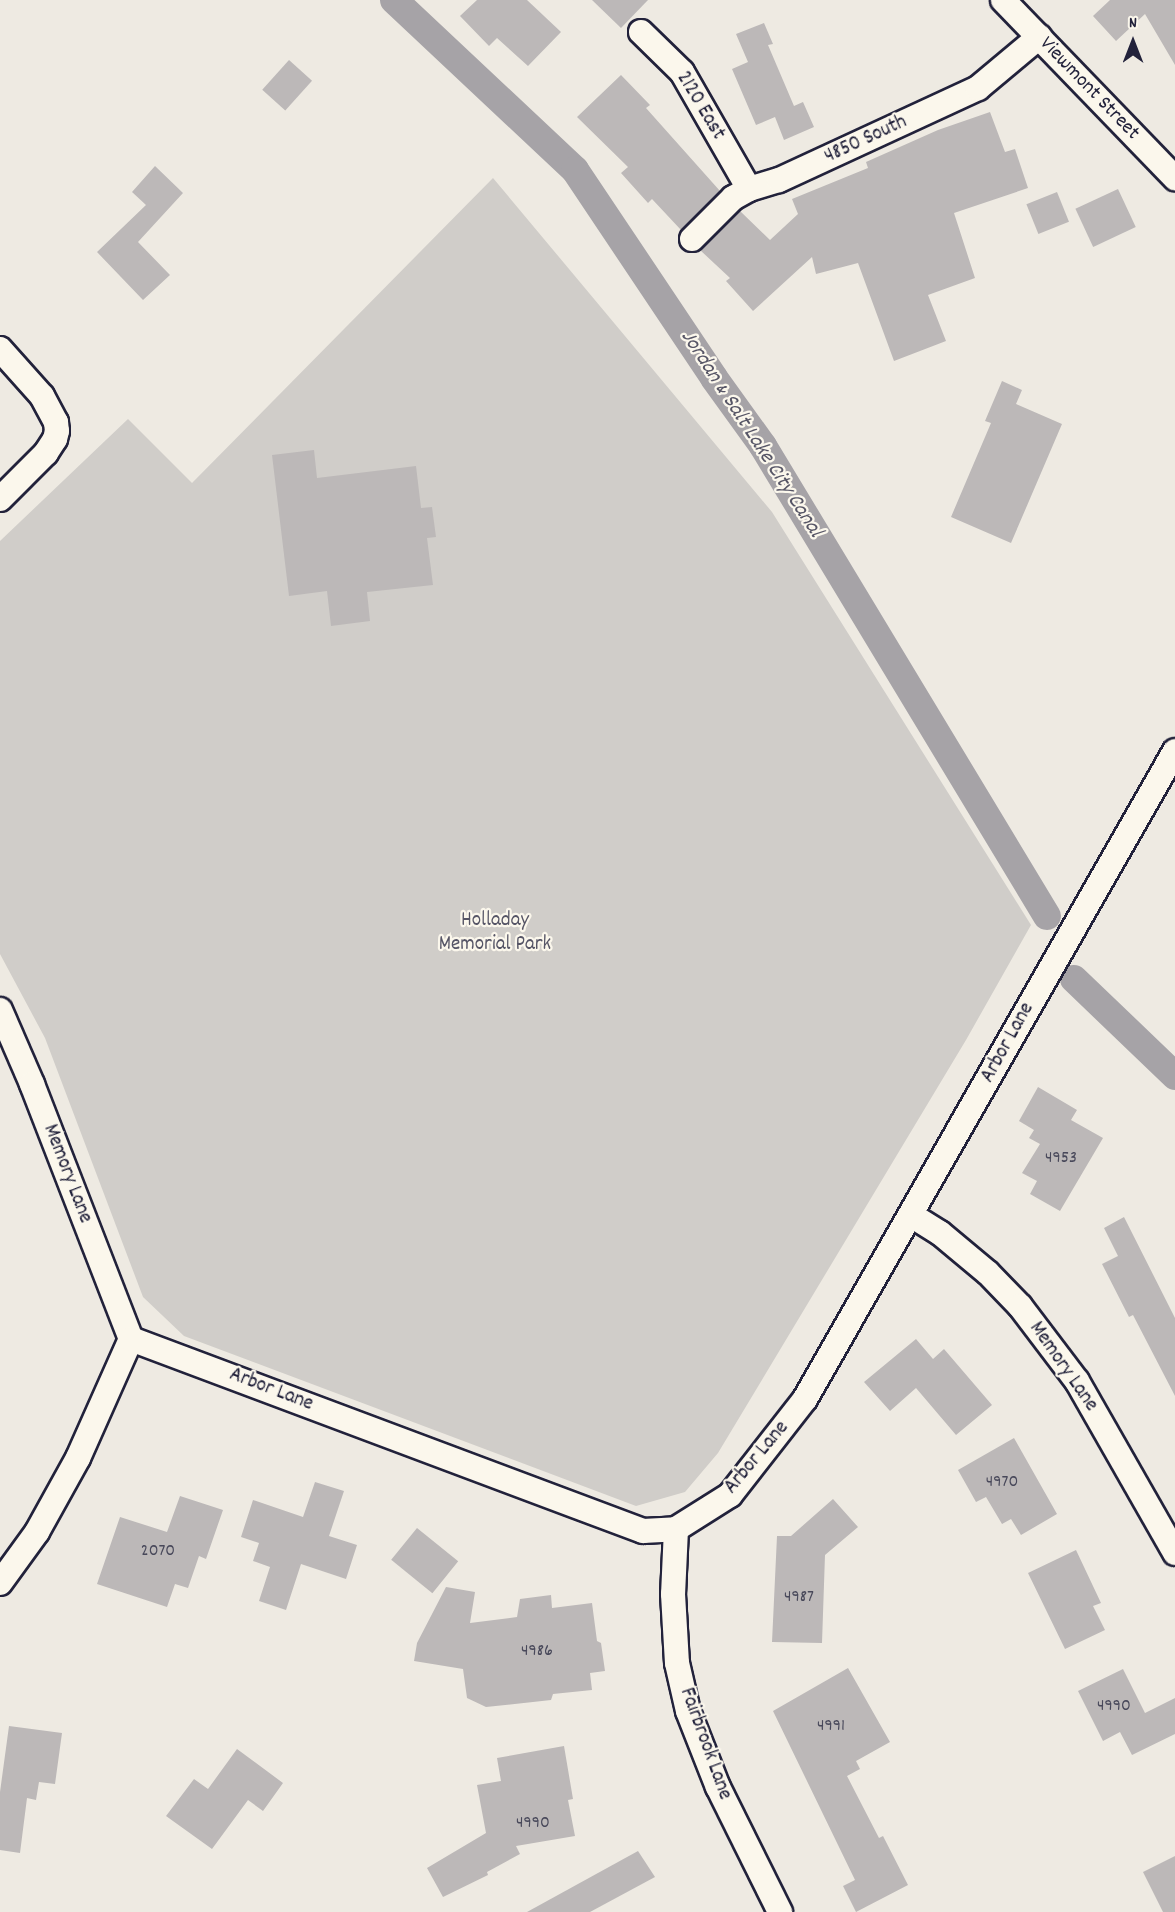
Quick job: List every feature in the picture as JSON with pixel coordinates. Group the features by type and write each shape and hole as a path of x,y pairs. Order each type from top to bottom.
{"street":[{"name":"Viewmont Street","path":"1003,0 1175,178"},
{"name":"2120 East","path":"641,32 682,72 749,189"},
{"name":"4850 South","path":"692,239 733,198 749,189 779,180 978,88 1039,37"},
{"path":"0,348 42,396 56,422 57,431 46,453 0,499"},
{"name":"Arbor Lane","path":"131,1339 643,1530 676,1529 730,1495 805,1399 1175,750"},
{"name":"Memory Lane","path":"0,1010 32,1084 131,1339"},
{"name":"Memory Lane","path":"911,1215 940,1233 988,1273 1020,1306 1077,1381 1175,1553"},
{"path":"0,1583 37,1532 78,1458 131,1339"},
{"name":"Fairbrook Lane","path":"676,1529 673,1594 677,1663 688,1711 718,1787 780,1912"}],"green space":[{"name":"Holladay Memorial Park","path":"493,178 772,512 1031,925 966,1040 718,1453 685,1492 636,1506 184,1336 143,1297 45,1038 0,954 0,541 128,419 192,483"}],"building":[{"path":"477,0 527,0 561,32 528,66 497,38 489,46 460,16"},
{"path":"592,0 648,0 621,28"},
{"path":"1110,0 1175,0 1175,65 1145,14 1116,41 1093,16"},
{"path":"764,23 773,44 768,45 794,106 803,102 814,127 784,140 775,117 756,125 732,69 748,62 736,34"},
{"path":"289,60 312,81 285,110 262,90"},
{"path":"621,75 650,105 646,108 720,191 681,230 652,199 648,203 621,173 628,167 577,117"},
{"path":"990,112 1005,152 1015,149 1028,188 954,213 975,278 928,295 946,341 894,361 858,263 816,274 812,257 753,311 726,281 730,278 700,250 740,211 770,240 798,214 792,199 868,168 866,162 938,130"},
{"path":"155,166 183,193 138,242 170,275 143,300 97,252 146,205 132,192"},
{"path":"1118,189 1136,227 1093,247 1075,209"},
{"path":"1057,192 1069,222 1038,234 1026,204"},
{"path":"1002,381 1022,390 1016,404 1062,424 1011,543 951,517 991,423 985,421"},
{"path":"314,450 317,478 416,466 421,508 432,507 436,537 427,538 433,585 367,592 370,621 331,626 327,591 289,596 272,455"},
{"path":"1038,1087 1077,1110 1071,1120 1103,1138 1060,1211 1030,1194 1037,1181 1022,1173 1040,1144 1029,1138 1034,1130 1019,1121"},
{"path":"1124,1217 1175,1318 1175,1396 1133,1315 1129,1317 1102,1264 1118,1256 1104,1228"},
{"path":"916,1339 933,1359 944,1349 992,1405 956,1435 916,1388 890,1411 864,1382"},
{"path":"1014,1438 1057,1514 1021,1535 1011,1519 1002,1524 986,1497 976,1502 958,1470"},
{"path":"315,1482 344,1491 329,1536 357,1545 346,1579 301,1564 286,1610 259,1601 270,1567 253,1561 259,1543 241,1537 253,1500 303,1517"},
{"path":"180,1496 223,1510 206,1559 199,1556 188,1588 175,1584 167,1607 97,1584 120,1517 167,1532"},
{"path":"833,1499 858,1527 825,1555 822,1643 772,1642 777,1536 791,1536"},
{"path":"417,1528 458,1561 432,1593 391,1560"},
{"path":"1076,1550 1101,1603 1093,1606 1105,1630 1065,1649 1028,1573"},
{"path":"446,1587 475,1592 470,1623 517,1617 520,1599 551,1595 552,1608 592,1603 597,1641 601,1643 605,1671 590,1673 592,1690 553,1694 551,1700 486,1707 467,1698 463,1669 414,1661 417,1643"},
{"path":"848,1668 890,1742 856,1761 860,1769 847,1776 879,1838 883,1836 908,1885 856,1912 843,1886 855,1880 773,1711"},
{"path":"1123,1669 1145,1713 1175,1698 1175,1734 1132,1755 1120,1732 1103,1741 1078,1691"},
{"path":"9,1726 62,1733 55,1784 39,1782 36,1800 27,1798 20,1853 0,1850 0,1792"},
{"path":"564,1746 573,1799 568,1800 575,1836 516,1846 520,1854 487,1872 488,1875 443,1897 427,1868 486,1833 477,1785 501,1781 497,1758"},
{"path":"237,1749 283,1783 263,1811 248,1800 212,1849 166,1816 194,1779 208,1789"},
{"path":"638,1851 655,1877 590,1912 527,1912"},
{"path":"1175,1856 1175,1912 1163,1912 1143,1872"}],"waterway":[{"name":"Jordan & Salt Lake City Canal","path":"394,0 575,170 714,378 763,446 1047,916"},
{"name":"Jordan & Salt Lake City Canal","path":"1074,979 1175,1076"}]}
